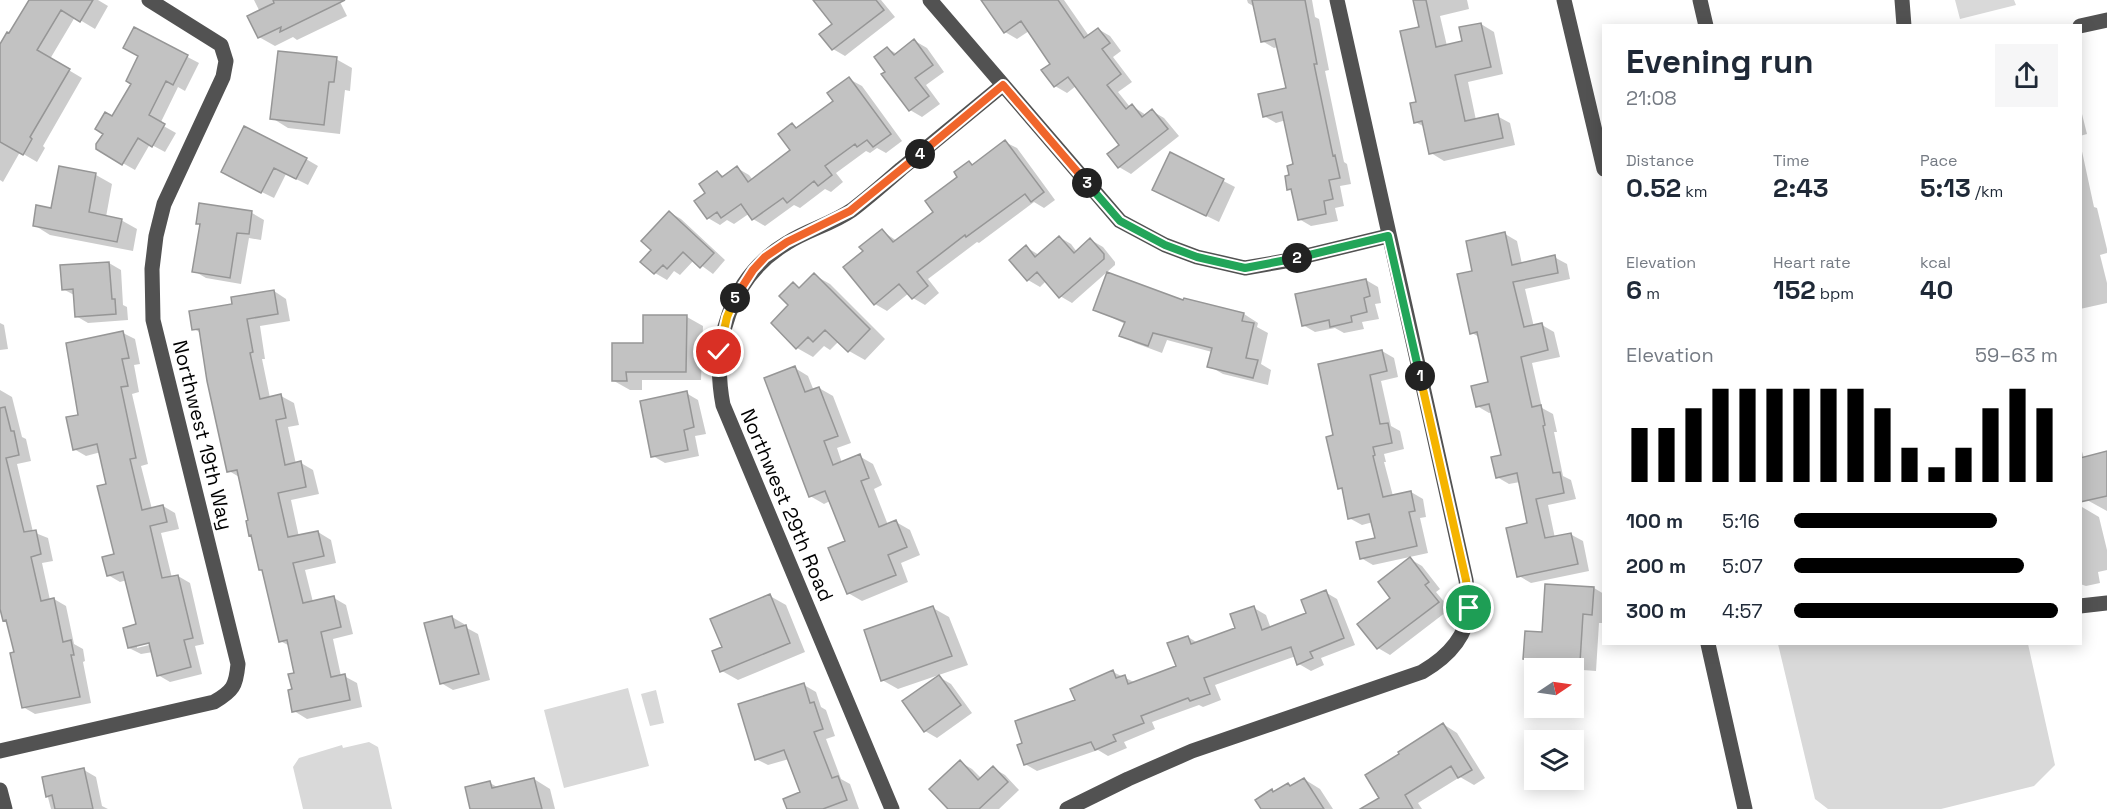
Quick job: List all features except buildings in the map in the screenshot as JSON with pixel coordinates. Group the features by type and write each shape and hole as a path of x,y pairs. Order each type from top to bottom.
{"street":[{"name":"Northwest 19th Way","path":"0,751 214,702 228,694 237,681 238,664 153,320 152,303 152,269 156,236 164,204 223,77 226,61 221,45 149,0"},
{"path":"930,0 1120,221 1165,245 1197,257 1245,268 1285,261 1388,236"},
{"path":"1067,809 1128,778 1192,751 1422,672 1437,664 1449,653 1458,642 1466,624 1469,608 1466,580 1337,0"},
{"path":"1564,0 1599,128 1602,159"},
{"path":"1700,0 1706,24"},
{"path":"1902,0 1904,24"},
{"path":"2082,26 2107,20"},
{"name":"Northwest 29th Road","path":"892,809 723,405 719,352 722,334 734,300 742,285 765,257 787,242 850,211 1003,85"},
{"path":"2082,606 2107,603"},
{"path":"1708,645 1745,809"},
{"path":"0,790 4,809"}],"shaded area":[{"path":"1955,0 2014,0 2016,5 1960,19"},
{"path":"1778,645 2028,645 2055,765 2034,786 1941,809 1828,809 1815,799"},
{"path":"628,688 649,766 564,788 544,710"},
{"path":"656,690 664,723 650,726 641,694"},
{"path":"369,742 378,747 392,809 303,809 293,767 299,758 342,745 343,748"}],"route":[{"path":"719,352 722,334 734,300 742,285 765,257 787,242 850,211 1003,85 1120,221 1165,245 1197,257 1245,268 1285,261 1388,236 1466,580 1469,608"}]}
